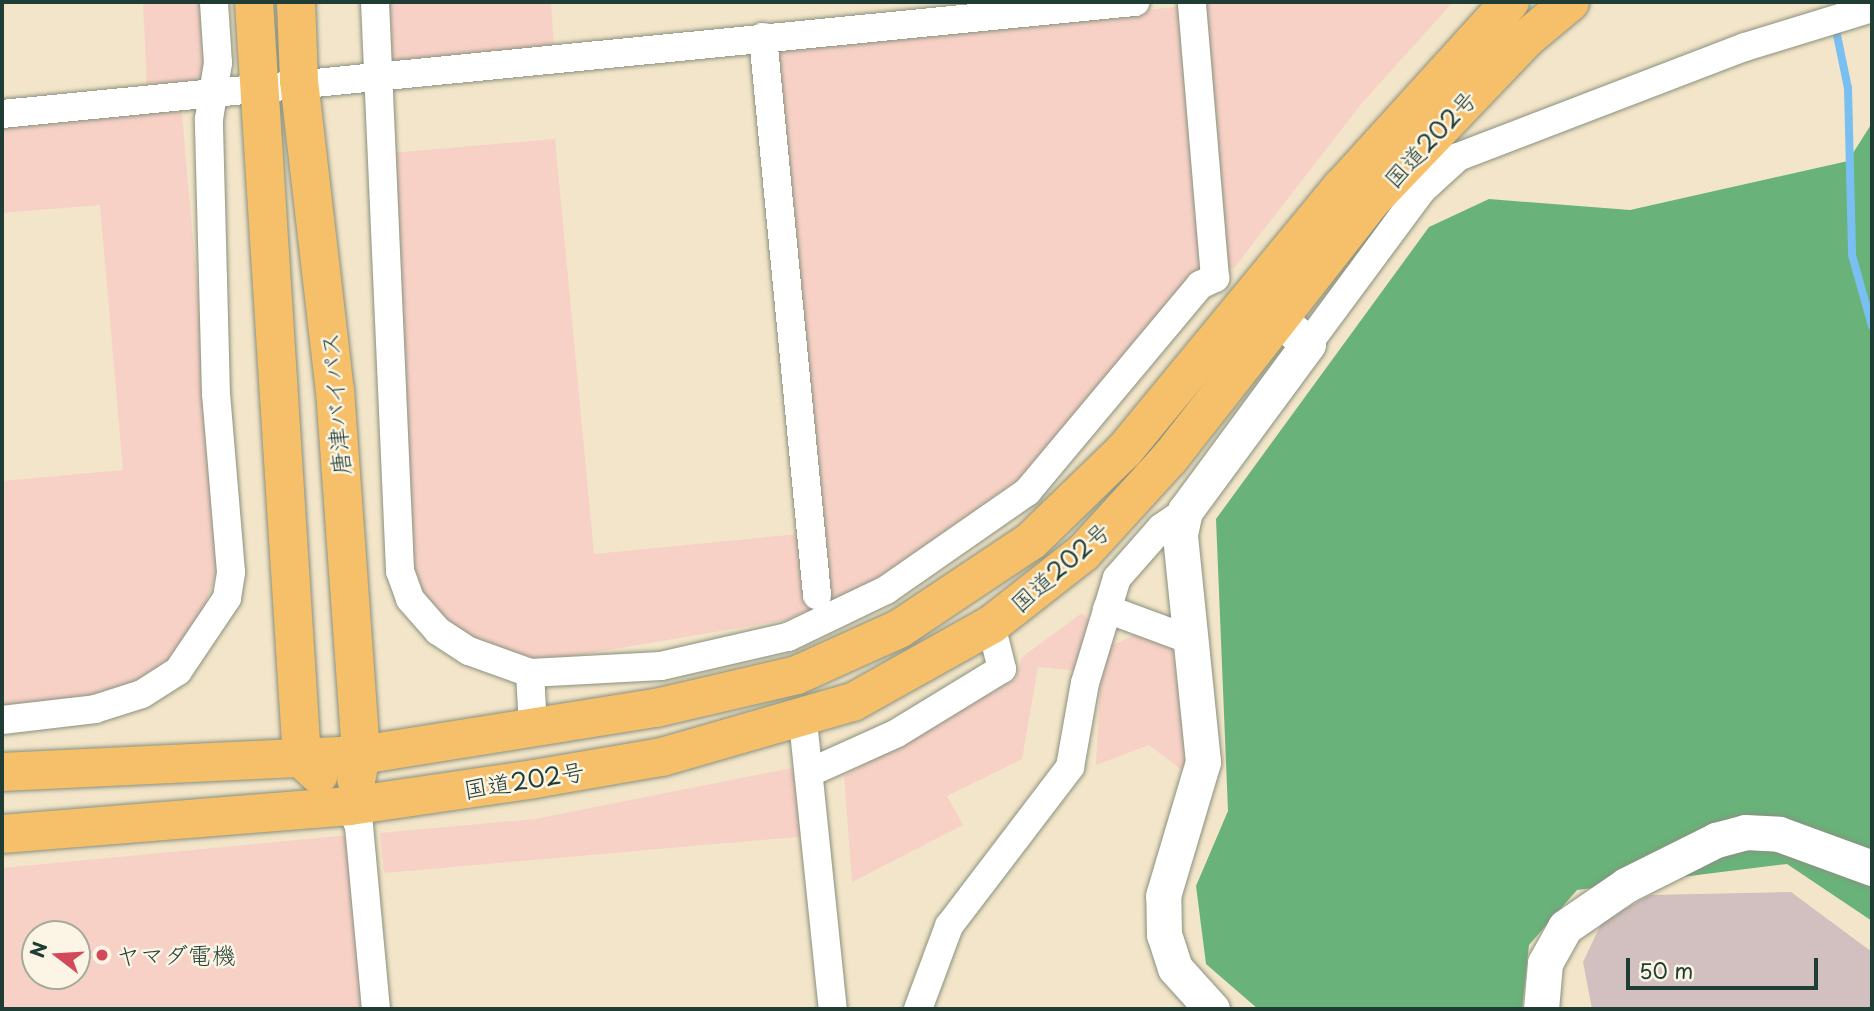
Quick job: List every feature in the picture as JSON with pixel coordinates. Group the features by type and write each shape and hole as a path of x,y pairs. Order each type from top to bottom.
{"highway":[{"path":"254,2 256,86 303,758 350,806"},
{"name":"唐津バイパス","path":"296,2 299,81 335,390 362,755 350,806"},
{"name":"国道202号","path":"303,758 362,755 656,708 797,675 899,629 1031,541 1124,451 1342,187 1510,2"},
{"name":"国道202号","path":"350,806 663,757 803,721 853,702 991,625 1084,552 1169,459 1280,320 1449,141 1570,2"},
{"path":"2,772 303,758"},
{"path":"2,834 350,806"}],"street":[{"path":"2,720 95,709 142,694 178,671 227,598 211,91 218,63 214,2"},
{"path":"374,2 400,571 410,599 438,631 469,652 530,673 662,666 788,636 886,590 1027,492 1157,341 1200,285 1215,278"},
{"path":"2,114 299,81 1135,2"},
{"path":"1192,2 1215,278 1243,309 1280,320 1308,344"},
{"path":"918,1009 949,926 1070,767 1107,609 1117,578 1161,528 1185,511 1422,190 1449,141 1745,47 1860,7"},
{"path":"763,37 817,595"},
{"path":"1157,341 1190,372"},
{"path":"1185,511 1180,534 1203,762 1163,896 1164,935 1175,968 1212,1009"},
{"path":"1107,609 1191,640"},
{"path":"813,771 865,747 1002,669 991,625"},
{"path":"788,636 797,675"},
{"path":"530,673 533,727"},
{"path":"853,702 865,747"},
{"path":"803,721 813,771 832,1009"},
{"path":"350,806 359,826 376,1009"},
{"path":"1541,1009 1545,963 1565,926 1626,885 1716,840 1745,832 1779,834 1872,868"}],"shaded area":[{"path":"143,2 200,2 204,82 181,103 221,560 197,627 166,666 102,701 2,712 2,481 123,470 100,205 2,213 2,127 148,110"},
{"path":"385,2 551,2 554,47 387,61"},
{"path":"1221,2 1453,2 1362,103 1234,268 1204,265 1032,469 875,581 786,620 537,662 468,641 427,604 404,565 391,153 555,139 594,554 799,534 755,53"},
{"path":"1082,613 1113,645 1141,632 1164,639 1182,663 1186,773 1149,745 1096,765 1101,673 1038,667 1022,759 947,796 963,825 852,882 844,776 1016,679 1022,657"},
{"path":"802,766 808,836 384,873 380,833 535,819"},
{"path":"350,835 367,1009 2,1009 2,868"},
{"path":"1791,892 1872,952 1872,1009 1592,1009 1583,962 1602,922 1650,895"}],"green space":[{"path":"1872,123 1872,921 1787,864 1577,890 1529,945 1522,1009 1258,1009 1206,964 1196,886 1228,811 1216,519 1429,227 1489,199 1630,210 1848,161"}],"waterway":[{"path":"1837,35 1848,88 1852,255 1872,326"}],"place":[{"name":"ヤマダ電機","path":"102,955"}]}
